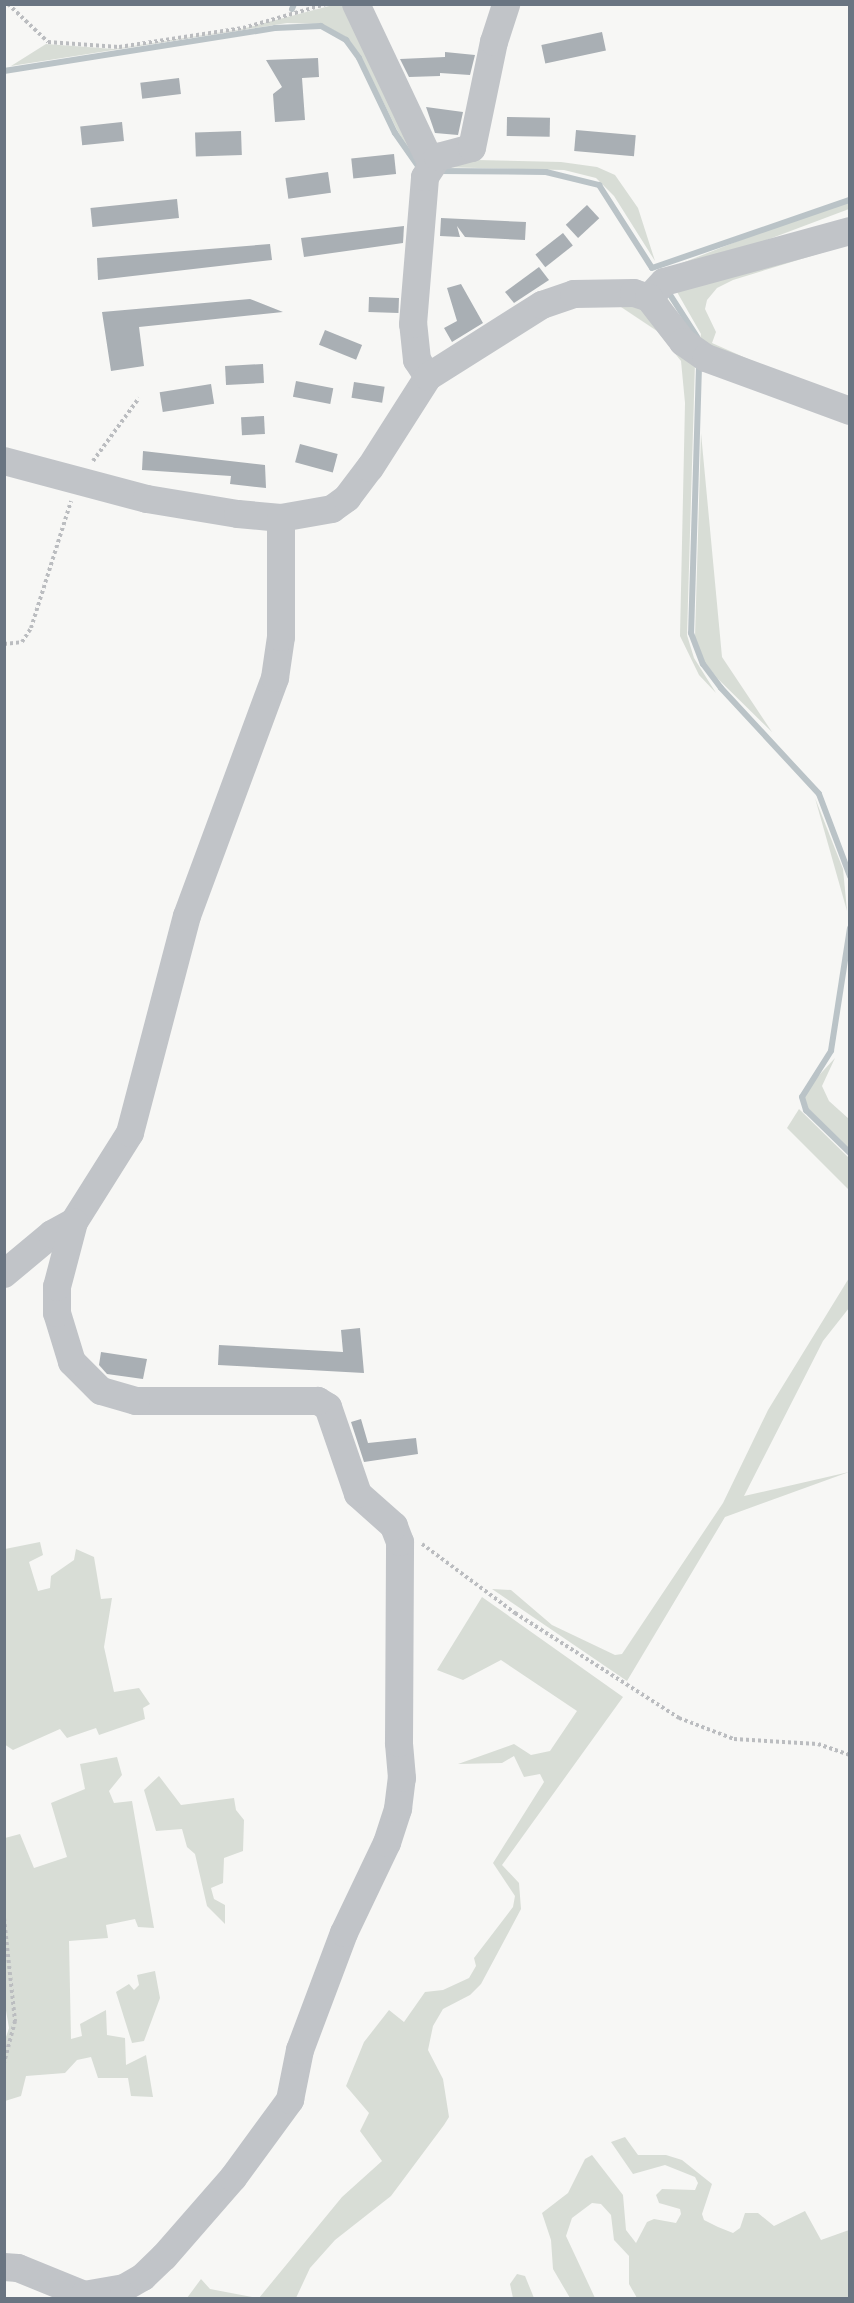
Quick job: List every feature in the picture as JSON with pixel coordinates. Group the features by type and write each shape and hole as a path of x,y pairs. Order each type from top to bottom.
{"street":[{"path":"356,4 431,163"},
{"path":"428,377 417,360 413,324 425,177 431,163 438,157 472,148 494,42 506,4"},
{"path":"649,298 664,282 849,231"},
{"path":"4,461 147,499 281,518 332,509 348,498 428,377 542,305 561,297 612,292 649,298 683,342 711,362 849,411"},
{"path":"4,2267 18,2268 84,2295 124,2288 143,2277 233,2178 290,2100 300,2050 344,1933 383,1852 398,1809 402,1778 398,1700 400,1542 394,1526 358,1494 328,1407 318,1401 136,1401 101,1391 84,1378 72,1362 57,1313 57,1287 74,1222 130,1133 187,916 275,678 281,628 281,518"},
{"path":"4,1274 52,1234 74,1222"}],"path":[{"path":"8,4 48,42 119,47 243,28 326,4"},
{"path":"4,644 22,642 31,628 68,506 81,480 139,398"},
{"path":"394,1526 456,1566 515,1613 679,1718 734,1739 818,1744 849,1755"},
{"path":"4,1918 15,2021 4,2063"}],"shaded area":[{"path":"333,5 352,5 422,167 398,132 361,57 348,38 322,24 287,23 11,66 46,44 114,49 242,29"},
{"path":"477,160 561,162 597,167 615,175 638,208 655,261 614,196 596,178 564,170 436,167"},
{"path":"849,202 849,209 759,243 672,267 791,220"},
{"path":"849,236 849,244 844,246 733,280 717,288 707,300 705,309 716,332 712,343 796,380 793,386 700,349 680,329 658,296 662,289 686,329 700,340 701,334 673,285"},
{"path":"637,304 695,362 687,635 694,658 716,693 699,675 680,636 685,403 681,361 657,331 621,307"},
{"path":"701,433 722,657 772,732 718,679 702,659 695,637"},
{"path":"815,798 843,869 847,911"},
{"path":"835,1058 822,1086 829,1101 849,1119 849,1150 808,1108 804,1097 810,1085"},
{"path":"799,1109 849,1158 849,1190 787,1128"},
{"path":"849,1278 849,1308 823,1341 744,1496 849,1472 725,1517 627,1681 492,1589 511,1590 552,1625 615,1655 622,1654 723,1503 768,1410"},
{"path":"40,1542 43,1555 29,1562 38,1591 50,1588 51,1576 74,1560 76,1549 94,1557 101,1599 112,1598 104,1647 114,1692 139,1688 150,1704 143,1708 145,1719 99,1735 96,1728 67,1738 60,1729 13,1750 4,1744 5,1549"},
{"path":"482,1597 623,1697 502,1865 519,1883 521,1909 481,1984 470,1995 443,2009 433,2026 428,2050 443,2079 449,2117 391,2196 335,2240 310,2268 296,2298 259,2298 342,2197 382,2161 360,2131 369,2113 346,2086 364,2042 389,2010 404,2022 425,1992 443,1990 469,1978 476,1966 474,1958 513,1907 515,1896 493,1863 544,1782 540,1774 524,1777 514,1756 502,1763 458,1764 514,1744 531,1755 550,1751 577,1711 501,1660 463,1680 437,1670"},
{"path":"117,1757 122,1775 109,1791 114,1803 132,1801 154,1928 138,1927 135,1919 106,1925 108,1938 69,1941 71,2039 82,2036 80,2024 106,2010 107,2035 125,2038 126,2065 146,2055 153,2097 131,2096 128,2078 98,2078 91,2057 77,2060 65,2073 26,2076 21,2096 5,2101 5,2040 9,2028 4,1999 5,1838 20,1834 34,1868 67,1857 51,1803 85,1789 80,1764"},
{"path":"159,1776 181,1805 234,1798 236,1810 244,1820 243,1851 224,1858 223,1883 211,1888 214,1899 225,1905 225,1924 207,1906 195,1854 187,1847 182,1829 156,1831 144,1790"},
{"path":"155,1971 160,1998 144,2041 132,2043 116,1992 129,1984 134,1990 139,1985 137,1975"},
{"path":"625,2137 638,2155 666,2155 682,2160 712,2184 702,2214 704,2220 718,2227 733,2233 740,2228 745,2213 758,2213 774,2226 805,2211 821,2240 849,2230 849,2298 637,2298 629,2284 629,2256 614,2240 611,2215 601,2204 592,2203 572,2218 566,2236 595,2298 570,2298 553,2269 551,2240 542,2213 568,2193 585,2159 592,2155 623,2195 626,2230 636,2243 647,2222 654,2219 676,2223 681,2214 680,2209 659,2203 656,2195 662,2189 695,2190 698,2183 695,2177 665,2165 633,2174 611,2142"},
{"path":"517,2274 525,2276 534,2298 513,2298 510,2284"},
{"path":"201,2279 210,2289 257,2298 187,2298"}],"building":[{"path":"602,32 606,51 545,63 541,45"},
{"path":"445,52 475,55 470,75 440,73 440,76 409,77 400,59 445,57"},
{"path":"318,58 319,77 302,78 305,120 275,122 273,94 282,87 266,60"},
{"path":"179,78 181,94 142,99 140,83"},
{"path":"426,107 463,112 458,135 435,133"},
{"path":"507,117 550,118 550,137 507,136"},
{"path":"122,122 124,141 82,145 80,126"},
{"path":"576,130 636,135 634,156 574,151"},
{"path":"241,131 242,155 196,157 195,133"},
{"path":"394,154 396,174 353,178 351,158"},
{"path":"328,172 331,193 288,199 285,178"},
{"path":"177,199 179,218 92,227 90,208"},
{"path":"587,205 599,218 578,238 566,225"},
{"path":"441,218 526,222 525,240 465,237 457,226 460,237 440,236"},
{"path":"404,226 403,243 304,257 301,238"},
{"path":"563,233 573,246 545,267 535,255"},
{"path":"270,244 272,260 98,280 97,258"},
{"path":"539,267 549,280 514,303 505,292"},
{"path":"461,284 483,323 452,342 444,328 457,321 447,288"},
{"path":"369,297 399,298 398,313 368,312"},
{"path":"250,299 283,312 139,327 144,366 111,371 102,312"},
{"path":"325,330 362,345 356,360 319,345"},
{"path":"263,364 264,383 226,385 225,366"},
{"path":"296,381 333,388 330,404 293,397"},
{"path":"354,382 385,387 382,403 351,398"},
{"path":"211,384 214,404 163,412 160,392"},
{"path":"264,416 265,434 242,435 241,417"},
{"path":"300,444 338,454 333,472 295,462"},
{"path":"143,451 265,465 266,488 230,484 231,476 142,470"},
{"path":"360,1328 364,1373 218,1365 219,1345 343,1352 341,1330"},
{"path":"101,1352 147,1359 143,1379 107,1374 99,1365"},
{"path":"361,1419 368,1443 416,1438 418,1454 364,1462 351,1422"}],"waterway":[{"path":"292,9 294,4"},
{"path":"4,71 275,28 321,26 346,40 359,58 395,133 418,166"},
{"path":"439,171 546,172 599,185 652,268 850,200"},
{"path":"667,290 697,337"},
{"path":"699,366 691,633 703,664 721,688 819,794 850,876"},
{"path":"850,928 831,1051 802,1097 806,1110 850,1153"}]}
